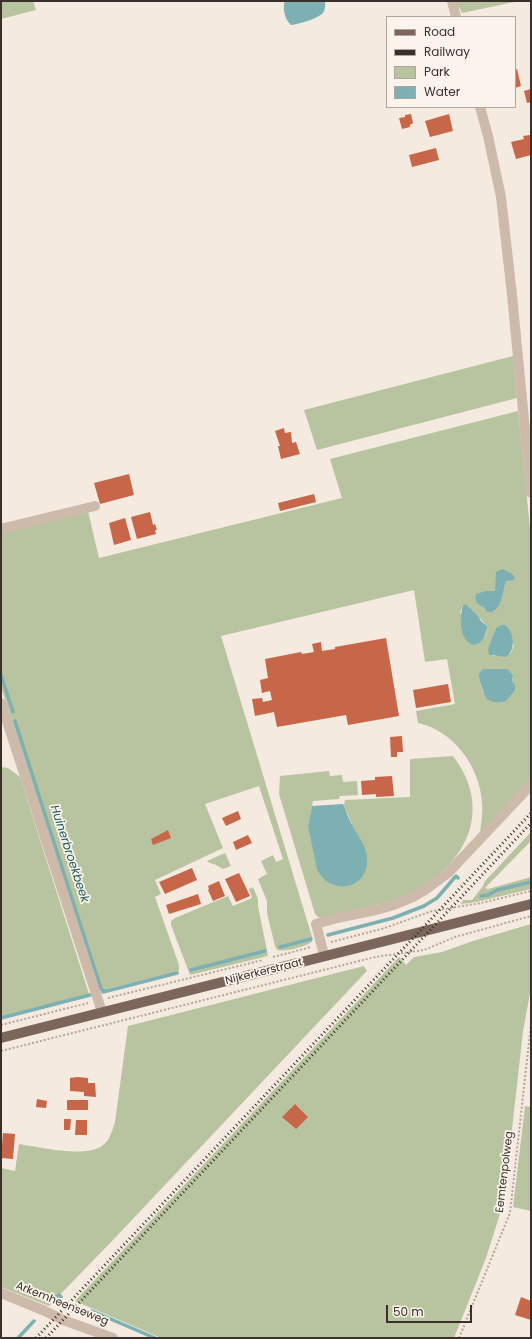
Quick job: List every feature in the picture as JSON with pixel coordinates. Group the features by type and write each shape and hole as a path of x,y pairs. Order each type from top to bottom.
{"main road":[{"name":"Nijkerkerstraat","path":"1,1038 324,955 531,904"}],"street":[{"path":"452,1 456,16"},
{"path":"480,108 501,197 531,493"},
{"path":"1,529 95,506"},
{"path":"1,703 102,1012"},
{"path":"324,955 316,924 394,905 413,897 437,882 448,873 531,785"},
{"name":"Arkemheenseweg","path":"1,1293 63,1320 113,1338"}],"path":[{"name":"Nijkerkerstraat","path":"1,1025 385,928 432,911 481,903 531,891"},
{"name":"Nijkerkerstraat","path":"1,1051 375,957 424,950 455,937 531,916"},
{"name":"Eemtenpolweg","path":"459,1338 510,1213 531,1024"}],"green space":[{"path":"1,1 33,1 36,10 1,19"},
{"path":"456,1 519,1 462,13"},
{"path":"513,356 517,398 317,450 304,410"},
{"path":"518,411 531,538 531,782 480,834 482,803 476,776 470,764 463,752 454,742 431,727 418,723 416,711 455,704 447,659 425,662 414,590 221,636 312,937 312,942 290,950 277,950 275,946 267,913 267,901 258,879 267,874 261,861 273,855 276,862 283,859 259,786 205,804 223,848 155,880 161,894 155,897 179,965 179,971 99,991 1,687 1,533 88,511 99,558 342,498 330,459","holes":["509,572 513,580 506,580 498,607 495,611 484,607","466,604 487,626 486,636 460,613 463,605","496,628 514,645 511,653 502,656 491,655 489,647","483,669 508,669 513,678 513,683 483,693 480,680"]},
{"path":"453,756 465,776 471,795 473,814 469,832 461,849 449,865 433,879 399,900 322,918 318,917 315,914 279,794 280,776 329,771 330,776 342,775 343,782 357,781 358,795 340,796 339,799 313,801 308,826 309,829 352,825 344,805 345,800 410,797 410,759"},
{"path":"1,767 8,768 20,777 89,994 1,1017"},
{"path":"531,832 531,841 485,888 488,889 531,877 531,889 461,904 463,900 472,900 485,881"},
{"path":"225,853 231,866 223,869 207,861"},
{"path":"253,887 258,899 258,906 268,956 190,975 171,925 171,921 228,896 233,906 252,898 249,889"},
{"path":"531,924 531,988 523,1031 504,1201 486,1258 454,1338 161,1338 75,1301 399,957 406,965 414,957 442,952"},
{"path":"364,966 367,971 49,1306 1,1287 1,1168 15,1171 19,1144 61,1151 85,1151 105,1144 115,1122 128,1026"},
{"path":"525,1106 531,1107 531,1211 513,1207"}],"water":[{"path":"285,1 325,1 325,9 322,14 316,18 291,25 285,14"},
{"path":"502,569 511,573 515,578 513,580 506,581 502,599 498,608 495,611 488,612 475,599 476,594 486,591 495,591 496,572"},
{"path":"466,604 487,626 486,634 482,641 476,645 468,642 463,634 461,619 462,609 463,605"},
{"path":"501,625 505,625 508,628 512,636 513,646 511,651 505,657 489,655 488,649 496,628"},
{"path":"483,669 508,669 513,676 512,681 515,685 515,690 506,701 496,702 487,699 479,676 479,673"},
{"path":"343,804 350,821 364,846 367,863 365,872 360,879 353,884 338,886 330,883 317,869 308,826 312,806"}],"building":[{"path":"516,70 521,86 516,88"},
{"path":"531,89 531,102 527,103 524,91"},
{"path":"411,114 413,123 410,127 402,129 399,118"},
{"path":"449,114 453,131 430,137 425,121"},
{"path":"530,135 531,155 516,159 511,142 524,139 523,136"},
{"path":"436,148 439,160 412,167 409,155"},
{"path":"284,428 285,433 291,432 292,443 296,442 300,454 281,459 278,446 280,446 275,431"},
{"path":"129,474 134,495 100,504 94,483"},
{"path":"314,494 316,502 280,511 278,503"},
{"path":"150,512 153,525 155,524 157,530 155,530 156,534 137,539 131,517"},
{"path":"125,518 131,540 114,545 109,523"},
{"path":"386,638 399,716 348,725 346,715 277,727 274,712 255,716 252,699 262,698 263,702 272,700 270,691 262,693 260,680 268,678 265,659 301,652 302,654 314,652 312,644 321,642 322,651 335,649 335,647"},
{"path":"448,684 451,702 416,708 413,690"},
{"path":"402,736 403,752 397,752 397,757 391,757 390,737"},
{"path":"392,776 394,796 376,797 376,794 362,795 361,781 375,780 375,777"},
{"path":"238,811 241,819 226,826 222,818"},
{"path":"168,830 171,838 153,845 151,839"},
{"path":"248,835 252,843 236,850 233,842"},
{"path":"192,868 197,880 165,894 159,882"},
{"path":"239,873 250,896 236,902 225,879"},
{"path":"219,881 225,896 213,901 208,890 208,886"},
{"path":"198,894 201,904 169,914 166,905"},
{"path":"70,1078 88,1078 88,1083 95,1083 96,1097 84,1096 84,1092 70,1091"},
{"path":"37,1099 47,1101 46,1108 36,1107"},
{"path":"67,1100 88,1100 88,1110 67,1110"},
{"path":"295,1104 308,1117 296,1129 282,1117"},
{"path":"64,1119 71,1119 70,1130 64,1130"},
{"path":"76,1120 87,1120 87,1135 75,1135"},
{"path":"3,1133 15,1134 13,1159 1,1158"},
{"path":"521,1297 531,1301 531,1320 515,1315"}],"waterway":[{"name":"Huinerbroekbeek","path":"1,675 13,712"},
{"name":"Huinerbroekbeek","path":"15,721 101,989 105,991"},
{"path":"328,935 393,918 424,906 437,898 456,876 458,878"},
{"path":"481,896 488,895 497,890 531,882"},
{"path":"280,947 311,939"},
{"path":"191,970 265,951"},
{"path":"103,992 177,973"},
{"path":"1,1018 90,995"},
{"path":"52,1302 59,1295 61,1297"},
{"path":"92,1311 155,1338"},
{"path":"18,1338 34,1321"}],"railway":[{"path":"36,1338 531,813"},
{"path":"46,1338 531,823"}]}
